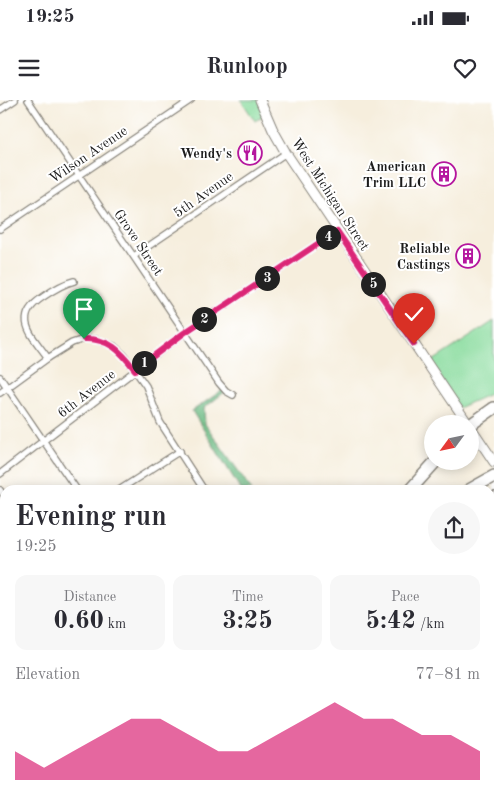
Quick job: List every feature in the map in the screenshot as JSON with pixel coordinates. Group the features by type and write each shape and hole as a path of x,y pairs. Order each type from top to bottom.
{"highway":[{"path":"479,418 494,408"},
{"path":"414,485 428,470"},
{"path":"478,485 494,476"}],"main road":[{"name":"West Michigan Street","path":"260,100 273,130 286,153 462,415"},
{"name":"West Michigan Street","path":"479,440 493,460"}],"street":[{"path":"0,110 15,100"},
{"name":"Grove Street","path":"28,100 184,333 219,383 226,391 233,395"},
{"name":"Wilson Avenue","path":"0,229 191,100"},
{"name":"5th Avenue","path":"134,256 286,153"},
{"name":"6th Avenue","path":"0,474 184,333 337,231"},
{"path":"48,358 29,331 26,322 27,313 30,307 37,301 64,283 74,281"},
{"path":"0,393 72,343 84,339 94,339 114,346 124,355 146,386 160,422 201,485"},
{"path":"0,378 74,485"},
{"path":"127,485 180,451"}],"green space":[{"path":"241,100 260,100 266,114 255,121"},
{"path":"494,321 494,392 458,408 428,364"},
{"path":"224,389 226,391 204,408 205,424 248,485 238,485 192,411"}],"place":[{"name":"Wendy's","path":"250,153"},
{"name":"American Trim LLC","path":"444,174"},
{"name":"Reliable Castings","path":"468,256"}],"route":[{"path":"84,339 104,341 114,346 124,355 135,370 184,333 337,231 414,344"}]}
